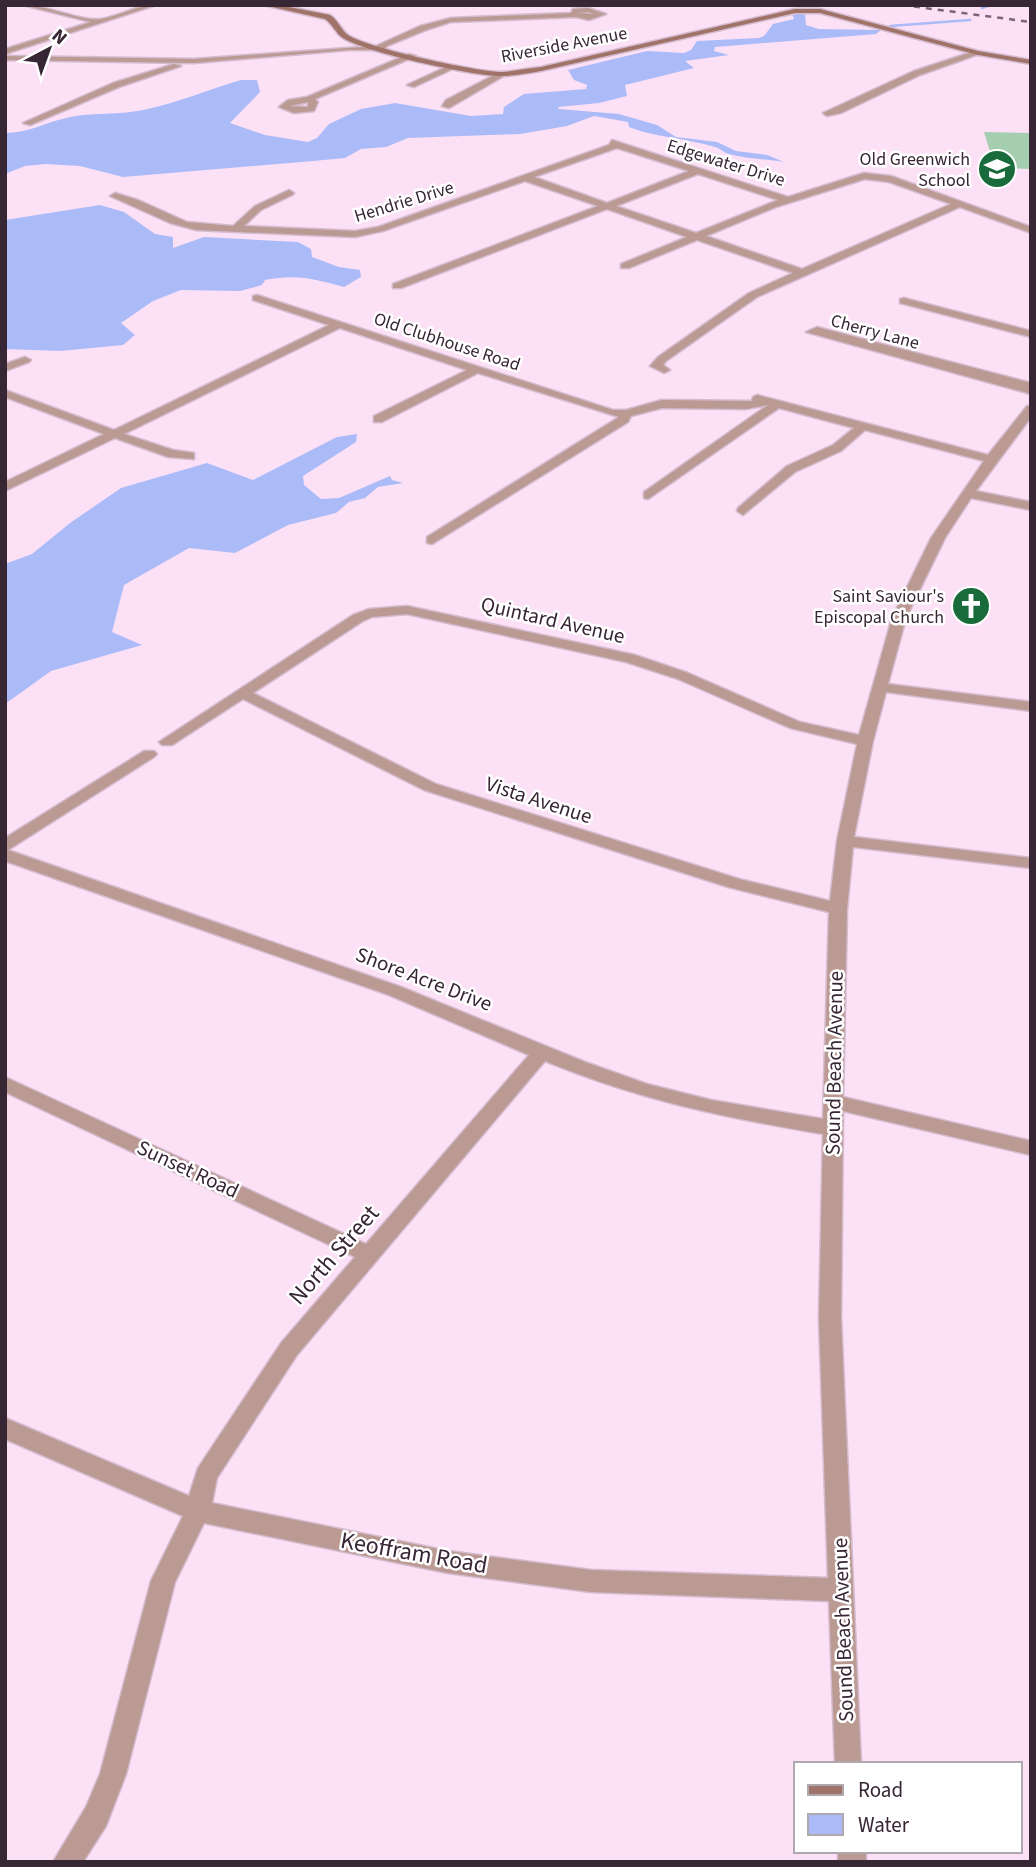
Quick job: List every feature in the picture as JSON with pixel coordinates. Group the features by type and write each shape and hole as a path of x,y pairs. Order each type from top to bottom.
{"street":[{"path":"27,5 100,23"},
{"path":"8,49 152,5"},
{"path":"267,5 331,19 352,45"},
{"name":"Riverside Avenue","path":"381,48 453,67 503,74 541,69 797,8 817,8 978,53 1031,62"},
{"path":"5,58 194,61 352,45 381,48 423,27 451,20 575,15"},
{"path":"8,49 20,58"},
{"path":"827,113 838,111 917,72 978,53"},
{"path":"309,99 412,56"},
{"path":"5,68 20,58"},
{"path":"27,122 132,79 194,61"},
{"path":"411,85 453,67"},
{"path":"446,106 503,74"},
{"name":"Edgewater Drive","path":"614,144 788,200 851,179 876,176 1031,230"},
{"name":"Hendrie Drive","path":"115,196 125,198 173,223 234,230 343,234 367,232 526,178 614,144"},
{"path":"397,286 698,171"},
{"path":"526,178 800,272"},
{"path":"234,230 258,208 289,193"},
{"path":"625,266 788,200"},
{"path":"660,368 739,303 800,272 959,204"},
{"name":"Old Clubhouse Road","path":"257,298 612,413 626,414"},
{"path":"904,301 1031,334"},
{"path":"5,487 338,325"},
{"name":"Cherry Lane","path":"817,330 837,335 1031,389 811,332 817,330"},
{"path":"5,369 25,360"},
{"path":"378,419 477,370"},
{"path":"5,393 172,454 190,456"},
{"path":"753,397 771,404 991,459"},
{"path":"432,540 624,419 626,414 662,404 771,404"},
{"path":"648,495 771,404"},
{"name":"Sound Beach Avenue","path":"848,1762 830,1318 831,1128 838,909 845,841 865,741 901,613 938,538 991,459 1031,409"},
{"path":"743,511 791,469 837,448 850,440 862,427"},
{"path":"967,493 1031,506"},
{"name":"Quintard Avenue","path":"167,742 358,618 369,613 407,610 630,658 795,725 865,741"},
{"path":"880,687 1031,707"},
{"name":"Vista Avenue","path":"242,693 430,787 722,879 838,909"},
{"path":"5,846 149,754"},
{"path":"845,841 1031,863"},
{"name":"Shore Acre Drive","path":"5,855 465,1017 541,1053 643,1090 756,1115 831,1128"},
{"name":"North Street","path":"67,1862 96,1816 113,1773 163,1581 198,1511 206,1475 289,1349 541,1053"},
{"name":"Sunset Road","path":"5,1084 370,1255"},
{"path":"833,1102 1031,1148"},
{"name":"Keoffram Road","path":"5,1428 198,1511 448,1562 591,1581 841,1590"}],"green space":[{"path":"984,132 1031,133 1031,169 995,168"}],"water":[{"path":"792,14 805,14 806,25 819,29 881,30 876,34 715,47 714,51 729,55 685,61 694,68 625,85 627,96 599,103 558,107 619,114 657,125 676,137 717,142 736,151 767,155 784,162 736,156 704,144 640,131 629,127 628,122 594,116 567,126 520,134 408,138 386,147 361,149 345,158 123,177 80,166 45,164 25,166 5,174 5,133 27,130 73,117 148,109 241,80 257,80 260,92 230,123 265,135 308,142 317,138 329,124 361,109 395,103 471,116 503,114 504,107 524,94 586,89 587,85 574,80 568,70 647,51 684,53 691,50 697,41 759,38 764,36 773,24 794,19"},
{"path":"100,205 124,212 155,234 173,237 173,248 204,237 298,242 311,249 312,257 339,267 360,270 361,277 344,287 286,277 265,280 262,285 240,291 181,290 153,301 121,323 135,335 123,345 60,351 5,349 5,220"},
{"path":"357,434 356,442 303,476 304,485 321,499 339,498 390,476 392,480 403,483 378,487 365,498 349,502 336,513 288,525 235,553 189,548 124,585 112,632 142,645 51,671 5,704 5,564 32,554 70,523 121,488 207,463 253,480 337,437"}],"waterway":[{"path":"982,8 991,5"},
{"path":"1027,5 1031,6"},
{"path":"890,26 970,20"}],"railway":[{"path":"902,5 1031,22"}],"place":[{"name":"Old Greenwich School","path":"997,169"},
{"name":"Saint Saviour's Episcopal Church","path":"971,606"}]}
